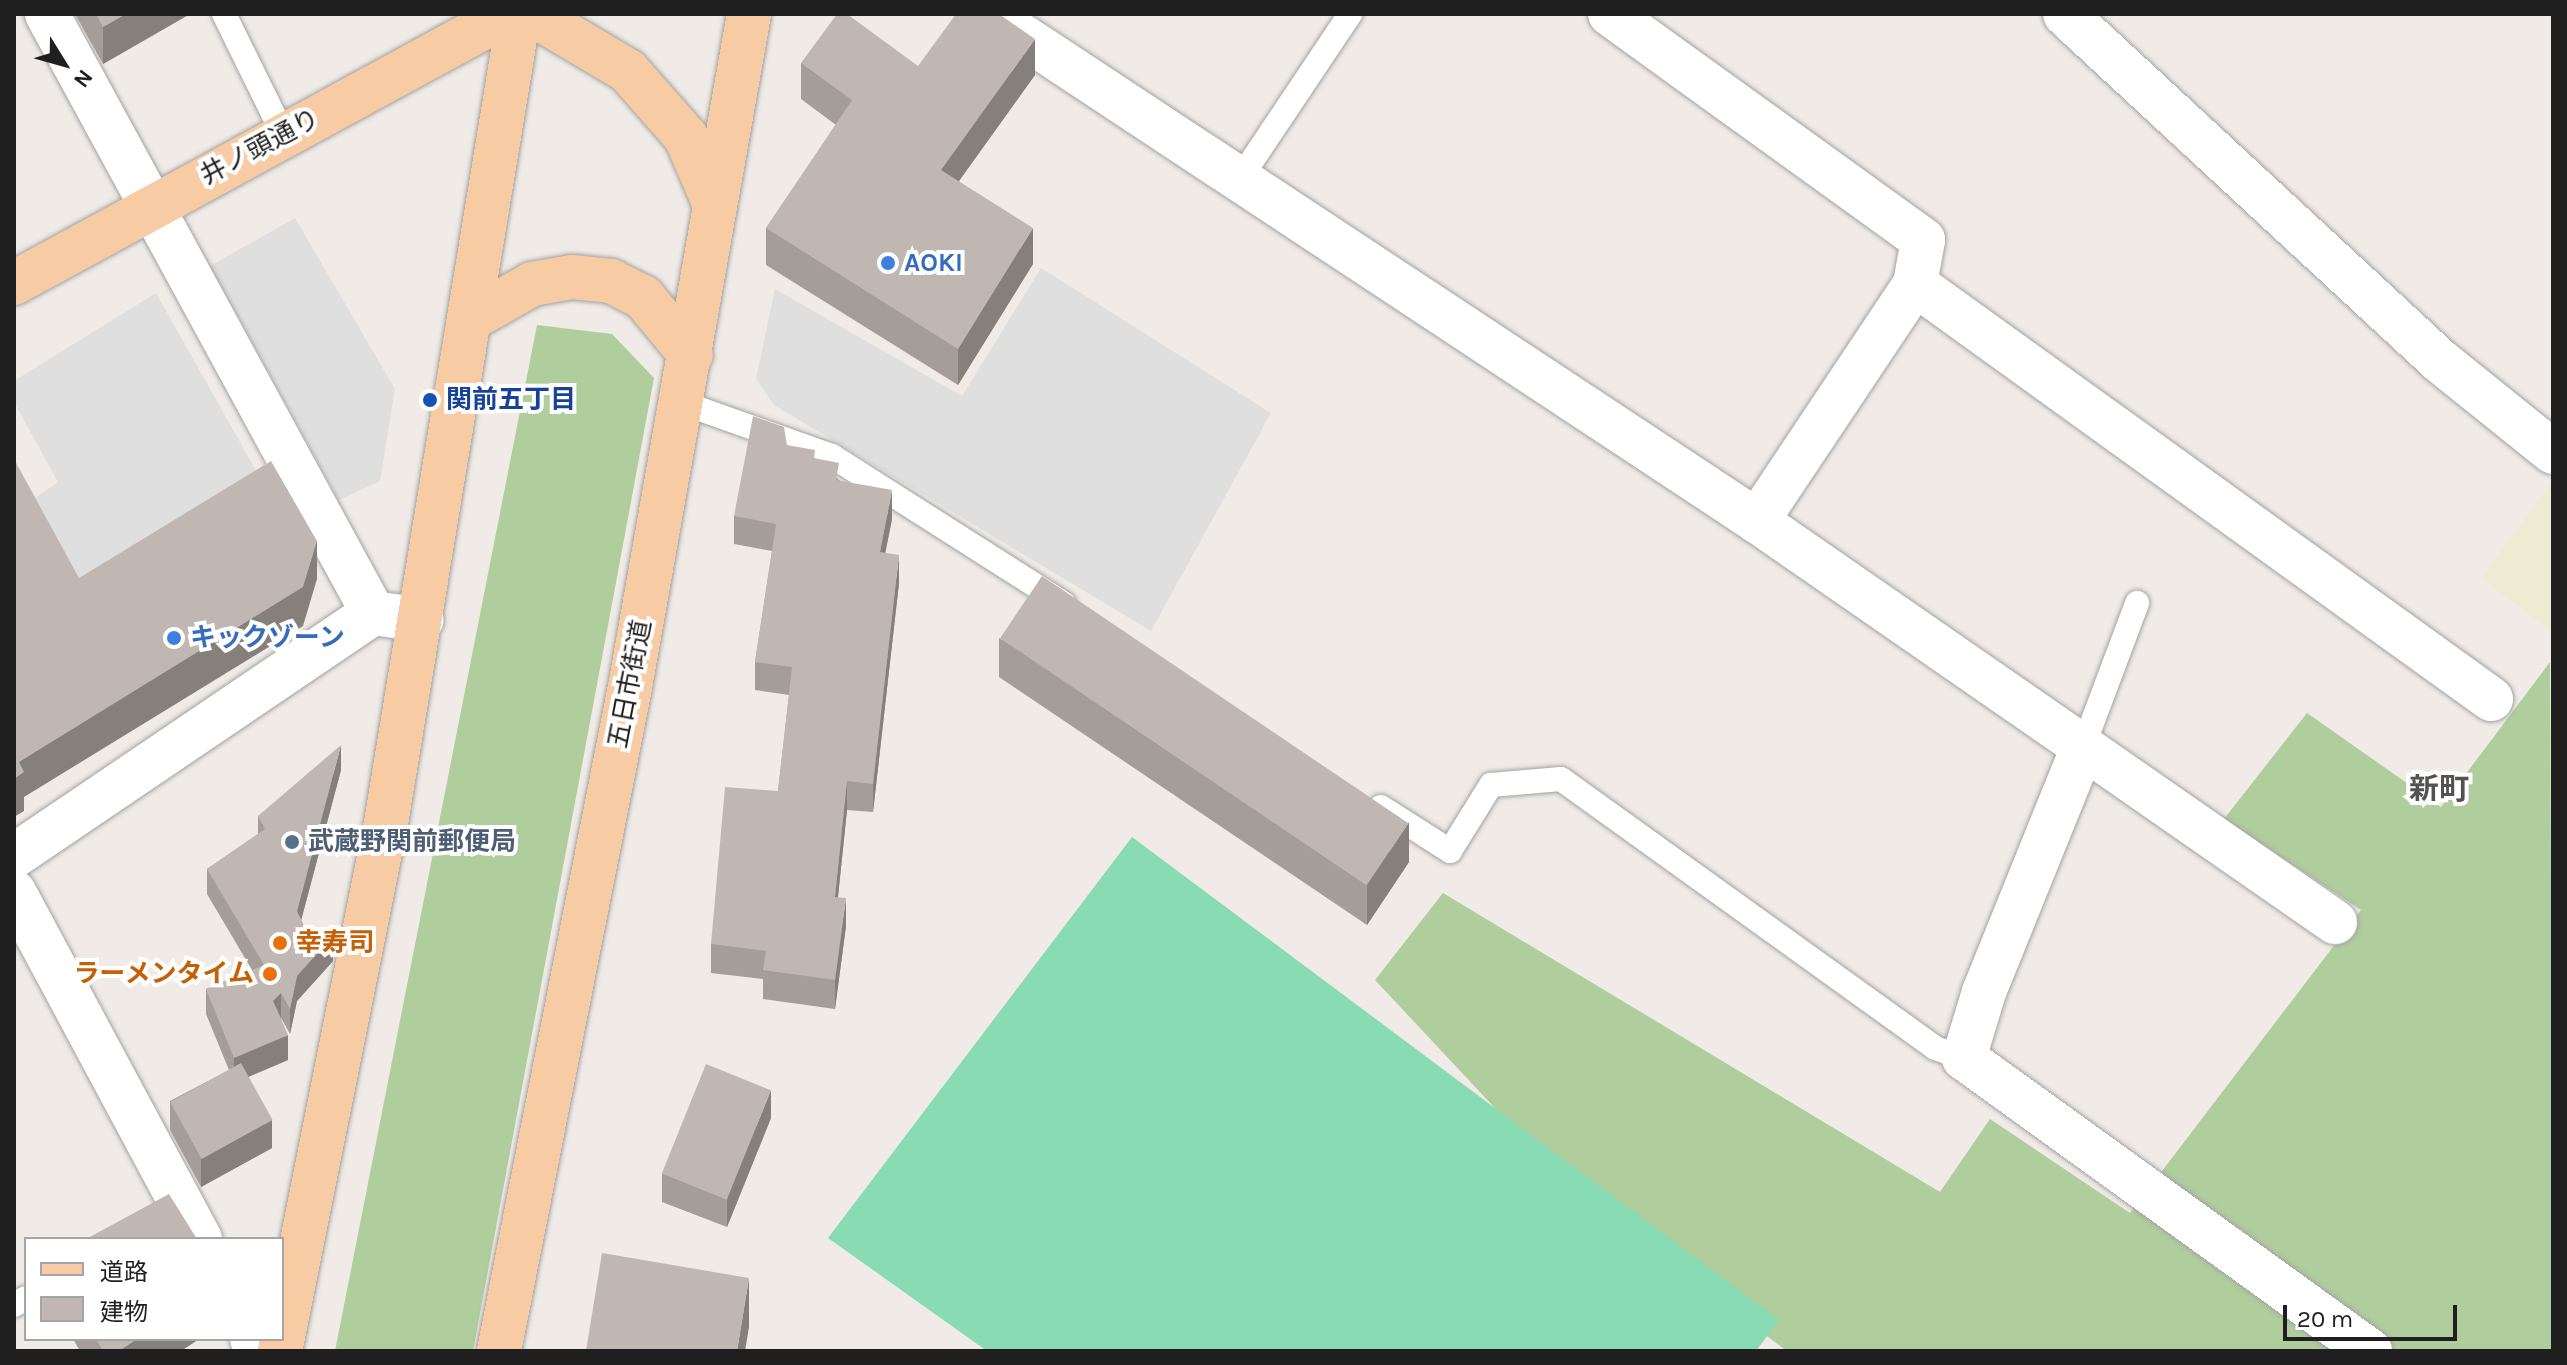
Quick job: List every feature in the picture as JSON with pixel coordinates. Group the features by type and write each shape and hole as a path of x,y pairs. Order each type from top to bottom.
{"main road":[{"name":"井ノ頭通り","path":"14,283 508,14"},
{"path":"284,1330 422,620 519,14"},
{"path":"532,14 628,71 686,137 715,205"},
{"name":"五日市街道","path":"499,1351 683,403 749,14"},
{"path":"469,320 532,284 571,277 611,281 643,297 691,355"}],"street":[{"path":"47,14 149,207 373,613"},
{"path":"989,14 1757,521 2335,922"},
{"path":"1610,14 1923,240 1915,284 1757,521"},
{"path":"2065,14 2440,361 2553,452"},
{"path":"1915,284 2491,699"},
{"path":"14,856 373,613 422,620"},
{"path":"2083,747 1984,992 1964,1058 2370,1351"},
{"path":"14,892 178,1219"}],"lane":[{"path":"224,14 283,134"},
{"path":"1239,180 1350,14"},
{"path":"683,403 832,456 1087,619"},
{"path":"2083,747 2137,603"},
{"path":"1356,791 1450,851 1491,785 1561,779 1935,1048 1964,1058"}],"green space":[{"path":"537,325 612,334 654,378 473,1351 335,1351"},
{"path":"2553,480 2553,633 2481,578"},
{"path":"2550,662 2553,1351 1787,1351 1581,1200 1375,980 1443,893 1940,1192 1990,1119 2130,1213 2361,910 2224,819 2307,713 2441,807"},
{"path":"1132,837 1779,1320 1756,1351 987,1351 828,1238"}],"shaded area":[{"path":"295,218 395,389 380,481 339,500 210,266"},
{"path":"1041,268 1271,413 1151,631 774,405 756,379 775,289 962,396"},
{"path":"156,293 267,490 84,601 26,504 58,482 14,402 14,381"}],"building":[{"path":"96,14 126,14 103,27"},
{"path":"837,14 847,14 918,66 956,14 999,14 1035,39 941,170 1033,228 958,349 766,228 852,100 801,63"},
{"path":"753,416 784,427 787,445 815,450 814,458 839,463 836,480 892,490 880,552 899,555 873,784 847,781 835,897 846,898 835,980 763,970 766,951 711,944 725,787 778,791 792,667 755,662 776,524 734,516"},
{"path":"14,459 79,578 271,461 317,541 303,587 19,762 24,772 14,779"},
{"path":"1042,576 1408,823 1366,885 1000,638"},
{"path":"341,745 297,911 307,932 304,948 333,936 297,976 290,1009 281,993 273,1001 288,1035 234,1058 206,989 264,965 207,869 265,829 258,816"},
{"path":"241,1063 273,1120 202,1159 170,1102"},
{"path":"706,1064 771,1090 727,1200 662,1173"},
{"path":"169,1194 196,1237 90,1237"},
{"path":"602,1253 749,1278 737,1351 586,1351"},
{"path":"97,1341 134,1341 119,1351 103,1351"}],"place":[{"name":"AOKI","path":"888,263"},
{"name":"関前五丁目","path":"430,400"},
{"name":"キックゾーン","path":"174,638"},
{"name":"武蔵野関前郵便局","path":"292,842"},
{"name":"幸寿司","path":"280,943"},
{"name":"ラーメンタイム","path":"270,974"}],"district":[{"name":"新町","path":"2439,789"}]}
